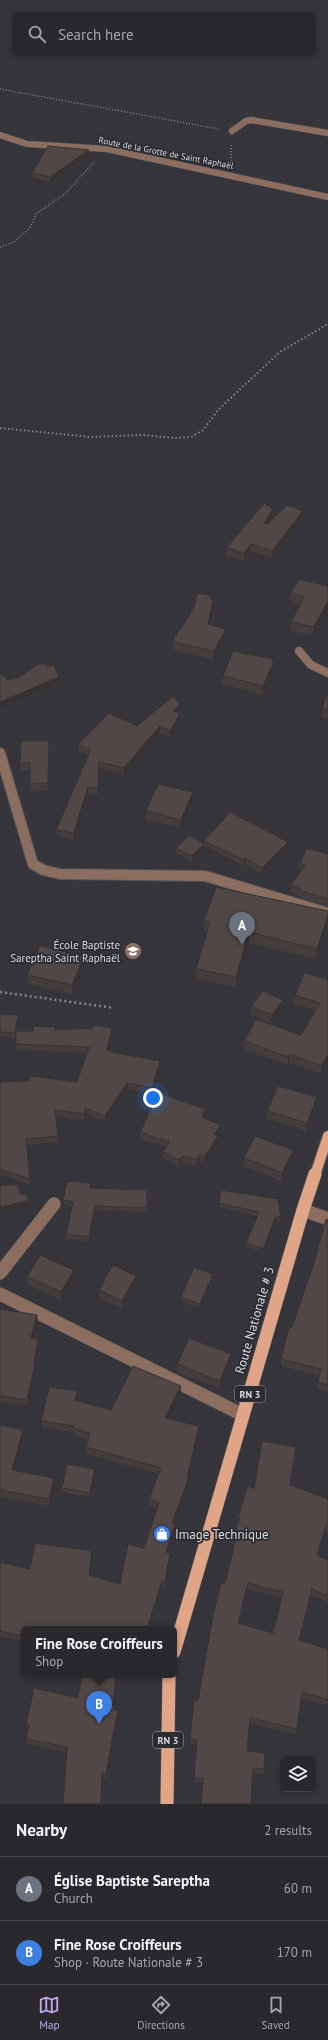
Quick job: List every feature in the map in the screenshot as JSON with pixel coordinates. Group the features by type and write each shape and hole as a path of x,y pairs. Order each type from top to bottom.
{"main road":[{"name":"Route Nationale # 3","path":"177,1642 303,1210 328,1136"},
{"name":"RN 3","path":"167,1804 169,1678"}],"street":[{"path":"232,131 246,121 250,120 328,133"},
{"name":"Route de la Grotte de Saint Raphaël","path":"0,135 26,144 108,148 231,174 328,197"},
{"path":"299,650 302,657 310,664 328,673"},
{"path":"0,753 33,864 43,870 60,874 205,876 328,913"},
{"path":"0,1273 54,1204"},
{"path":"303,1210 328,1219"},
{"path":"0,1294 243,1415"}],"path":[{"path":"0,89 232,131 231,174"},
{"path":"0,247 14,242 29,229 36,214 66,193 108,148"},
{"path":"0,428 90,437 143,435 176,438 191,437 203,430 219,409 280,352 328,324"},
{"path":"0,992 114,1008"}],"building":[{"path":"48,146 89,150 50,177 32,173"},
{"path":"264,503 273,509 264,523 268,524 287,505 303,511 272,551 251,544 244,553 226,548"},
{"path":"299,579 328,586 328,601 314,627 291,622 304,597 291,593"},
{"path":"197,593 209,595 213,601 208,624 226,629 214,651 174,642 173,640 194,608"},
{"path":"233,651 273,659 272,661 274,662 263,686 223,676"},
{"path":"39,664 44,664 48,667 54,665 59,677 0,702 0,672 8,680 19,677"},
{"path":"328,691 328,710 322,709"},
{"path":"173,696 180,704 173,711 180,714 170,731 160,726 124,768 99,762 98,788 88,787 74,833 56,830 91,749 78,745 109,713 137,726"},
{"path":"21,741 49,741 48,783 30,784 30,763 20,763"},
{"path":"158,784 193,792 181,820 146,811"},
{"path":"230,812 288,842 262,868 245,858 244,860 204,841"},
{"path":"189,835 204,844 192,856 176,848"},
{"path":"307,848 328,854 328,899 305,892 291,884 306,865 300,863"},
{"path":"216,887 328,911 328,916 317,949 249,932 236,977 196,969 210,922 204,920"},
{"path":"40,946 84,956 72,985 27,975"},
{"path":"305,972 328,980 328,1054 322,1066 290,1054 288,1057 244,1041 256,1019 301,1035 320,1003 295,995"},
{"path":"263,991 283,1000 272,1015 251,1006"},
{"path":"0,1014 18,1015 15,1033 0,1032"},
{"path":"94,1025 112,1028 107,1050 160,1061 152,1088 127,1083 105,1116 85,1108 84,1114 55,1110 58,1136 26,1139 30,1179 0,1169 0,1082 28,1081 30,1076 77,1082 89,1047 16,1044 16,1031 33,1031 33,1026 56,1027 55,1030 93,1028"},
{"path":"278,1086 317,1097 307,1123 267,1111"},
{"path":"159,1093 205,1109 202,1117 221,1125 214,1134 218,1136 205,1156 199,1155 197,1160 182,1156 179,1160 163,1152 169,1142 140,1132"},
{"path":"255,1136 293,1150 282,1173 244,1158"},
{"path":"67,1181 90,1183 91,1188 147,1190 147,1208 95,1206 89,1237 66,1234 73,1202 63,1200"},
{"path":"0,1185 18,1185 20,1194 28,1195 28,1201 0,1207"},
{"path":"221,1190 278,1199 281,1217 276,1216 263,1249 246,1243 259,1212 219,1203"},
{"path":"326,1219 328,1220 328,1385 318,1383 321,1369 281,1359 289,1327 292,1327 314,1263"},
{"path":"40,1255 74,1270 61,1292 27,1277"},
{"path":"113,1265 136,1276 122,1301 99,1290"},
{"path":"194,1267 213,1274 200,1304 181,1297"},
{"path":"0,1309 37,1315 31,1338 38,1339 35,1364 27,1400 0,1396"},
{"path":"189,1338 231,1354 220,1381 177,1364"},
{"path":"133,1366 181,1386 165,1418 199,1426 187,1478 189,1478 172,1523 175,1524 166,1552 170,1553 165,1581 162,1581 148,1626 21,1626 21,1635 0,1631 0,1562 30,1569 35,1543 92,1551 89,1575 120,1584 128,1544 144,1548 159,1503 149,1499 161,1468 86,1447 90,1433 73,1428 74,1426 41,1421 49,1387 77,1391 75,1400 111,1410"},
{"path":"0,1425 23,1430 12,1470 54,1478 49,1499 0,1490"},
{"path":"262,1441 296,1447 290,1485 328,1499 328,1525 326,1525 317,1555 328,1560 328,1596 312,1589 299,1640 328,1649 328,1700 302,1692 297,1729 250,1718 247,1751 265,1753 264,1769 253,1768 251,1804 201,1804 203,1778 194,1777 197,1740 190,1739 194,1700 198,1700 213,1616 221,1583 225,1584 236,1538 233,1538 240,1518 238,1518 248,1485 254,1489","holes":["248,1583 283,1592 273,1633 238,1623"]},
{"path":"67,1464 95,1469 90,1493 62,1488"},
{"path":"81,1678 116,1678 113,1705 115,1705 114,1710 118,1710 106,1774 102,1773 101,1804 63,1804 67,1747 26,1739 29,1725 26,1724 34,1688 78,1698"}],"place":[{"name":"Église Baptiste Sareptha","path":"242,945"},
{"name":"École Baptiste Sareptha Saint Raphaël","path":"133,951"},
{"name":"Image Technique","path":"162,1534"},
{"name":"Fine Rose Croiffeurs","path":"99,1724"}]}
